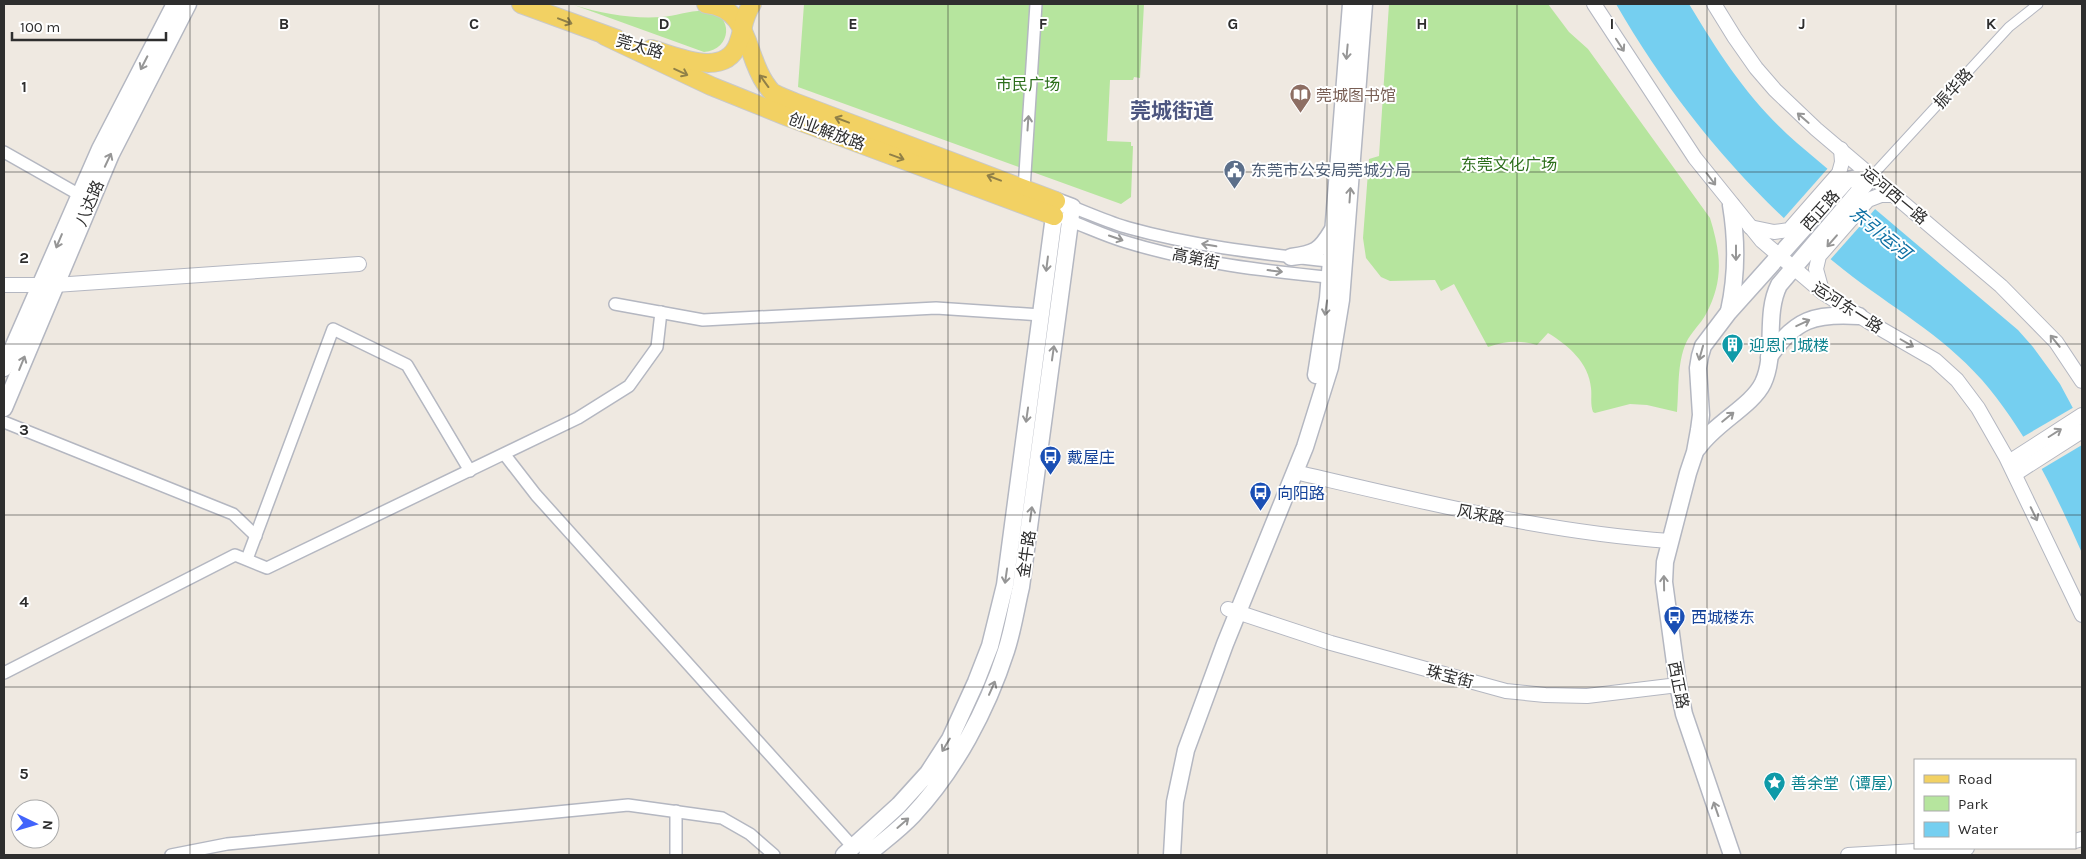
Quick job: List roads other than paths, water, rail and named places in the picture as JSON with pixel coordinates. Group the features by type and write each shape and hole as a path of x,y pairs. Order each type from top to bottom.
{"main road":[{"name":"八达路","path":"4,408 78,194 175,4"},
{"name":"八达路","path":"4,368 47,285 110,154 188,4"},
{"name":"莞太路","path":"521,4 605,36 706,64 716,63 730,56 738,44 741,27"},
{"name":"创业解放路","path":"706,4 727,9 735,17 749,46 757,71 772,91 794,102 1024,189 1063,211"},
{"path":"741,27 743,18 752,4"},
{"path":"749,46 756,4"},
{"path":"1161,855 1164,802 1175,747 1295,472 1330,367 1341,300 1337,270 1337,238 1351,4"},
{"path":"1337,238 1364,4"},
{"name":"创业解放路","path":"605,36 712,86 754,103 1063,211"},
{"name":"西正路","path":"1695,452 1713,429 1760,389 1766,375 1769,357 1775,292 1792,268 1803,243 1843,177 1872,176 1864,196 1803,243 1780,257 1728,313 1703,346 1700,356 1698,368 1701,415 1695,452 1665,562 1664,582 1678,685 1692,740 1732,855"},
{"path":"1728,313 1736,266 1735,231 1731,205"},
{"path":"854,852 928,773 950,740 990,646 1005,585 1041,315 1063,211"},
{"name":"金牛路","path":"854,852 912,816 943,780 976,720 1007,650 1021,588 1063,211"},
{"path":"1291,257 1309,255 1337,238"},
{"path":"1172,855 1175,802 1186,750 1233,611 1295,444 1319,364 1337,270"},
{"path":"1769,357 1786,334 1806,321 1825,316 1859,316"}],"street":[{"path":"1024,189 1036,4"},
{"name":"运河东一路","path":"1594,4 1695,158 1750,227 1792,268 1822,292 1935,360 1957,380 1978,408 2012,468 2082,615"},
{"name":"运河西一路","path":"1714,4 1740,46 1774,90 1840,150 2001,286 2031,314 2056,342 2082,381"},
{"name":"振华路","path":"1872,176 2009,27 2038,4"},
{"path":"1840,150 1843,177"},
{"path":"4,152 78,194"},
{"path":"1864,196 1895,195"},
{"name":"高第街","path":"1063,211 1154,234 1246,251 1291,257 1337,270"},
{"name":"高第街","path":"1063,211 1126,242 1197,258 1242,267 1337,270"},
{"path":"1750,227 1774,232 1803,243 1816,269 1822,292"},
{"path":"4,285 47,285 359,264"},
{"path":"615,304 703,320 936,308 1041,315"},
{"path":"4,673 235,555 267,568 470,472 578,418 629,386 657,347 661,312"},
{"path":"247,559 333,329 407,365 470,472"},
{"path":"2012,468 2082,415"},
{"path":"4,422 233,514 256,536"},
{"path":"2030,456 2082,431"},
{"path":"505,455 536,495 854,852"},
{"name":"风来路","path":"1295,472 1452,509 1604,534 1670,541"},
{"name":"珠宝街","path":"1233,611 1331,644 1506,690 1545,695 1587,696 1642,691 1678,685"},
{"path":"171,855 227,844 628,805 722,818 750,834 774,855"},
{"path":"676,811 676,855"},
{"path":"1848,855 1950,849"}],"water":[{"name":"东引运河","path":"1616,4 1689,4 1737,78 1780,127 2018,330 2033,347 2060,384 2082,425 2082,553 2050,485 2026,441 1982,380 1966,363 1933,335 1862,284 1810,242 1747,181 1689,114 1663,78"}],"place":[{"name":"莞城图书馆","path":"1300,114"},
{"name":"东莞市公安局莞城分局","path":"1235,189"},
{"name":"迎恩门城楼","path":"1733,364"},
{"name":"戴屋庄","path":"1051,476"},
{"name":"向阳路","path":"1261,512"},
{"name":"西城楼东","path":"1675,636"},
{"name":"善余堂（谭屋）","path":"1775,802"}],"district":[{"name":"莞城街道","path":"1172,111"}],"park label":[{"name":"市民广场","path":"1028,84"},
{"name":"东莞文化广场","path":"1509,164"}]}
